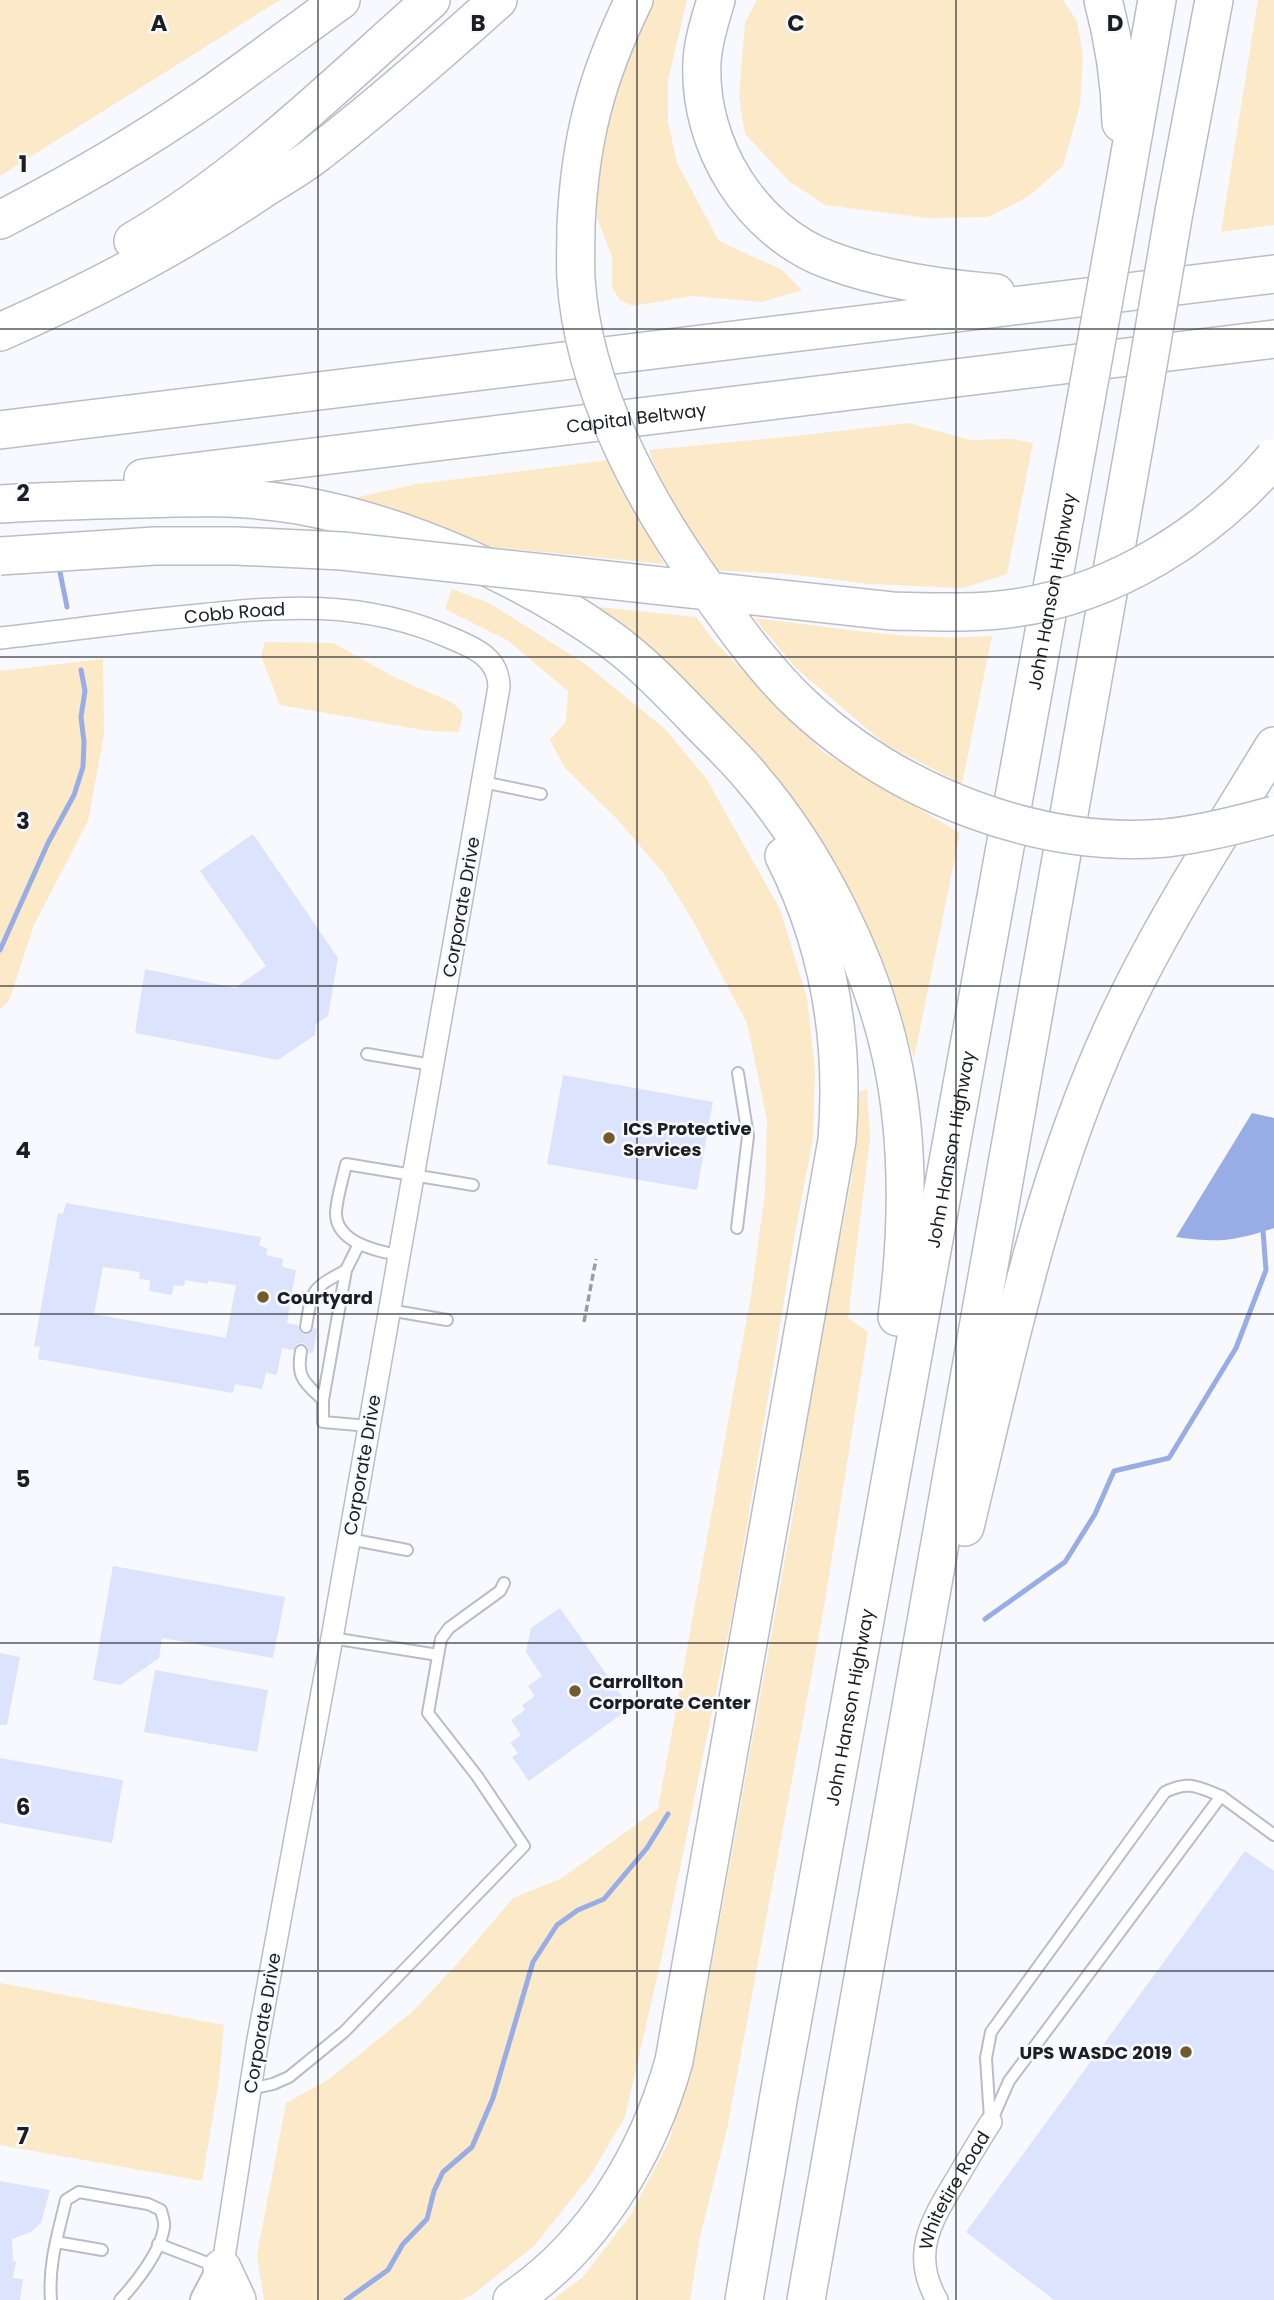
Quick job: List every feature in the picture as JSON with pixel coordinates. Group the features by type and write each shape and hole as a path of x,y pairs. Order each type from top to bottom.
{"highway":[{"path":"0,220 78,179 139,142 341,0"},
{"path":"0,312 67,280 149,232 226,178 431,0"},
{"path":"0,332 79,297 167,249 250,198 317,153 417,72 498,0"},
{"path":"634,0 599,80 578,178 576,281 584,331 599,388 622,448 676,544 758,657 802,705 857,750 901,777 988,815 1034,827 1087,836 1164,838 1209,832 1274,815"},
{"path":"716,0 702,62 704,99 714,141 733,180 759,214 791,241 827,260 919,284 1026,295 1091,296"},
{"path":"1103,0 1111,29 1120,87 1120,210"},
{"name":"John Hanson Highway","path":"744,2300 1157,0"},
{"path":"806,2300 1174,212 1214,0"},
{"path":"0,430 1274,274"},
{"name":"Capital Beltway","path":"0,496 1274,339"},
{"path":"0,556 155,546 236,546 342,551 892,611 962,613 1017,608 1066,596 1120,576 1173,547 1228,506 1274,458"},
{"path":"0,503 204,497 253,499 301,505 406,534 491,570 563,609 611,640 658,679 752,777 780,813 836,904 877,1008 891,1054 899,1102 905,1216 902,1280 851,1697"},
{"path":"512,2300 568,2252 598,2216 627,2174 663,2098 674,2061 837,1140 841,1095 839,1048 823,959 809,913 769,826 694,717"},
{"path":"878,1888 1015,1319 1043,1215 1072,1131 1113,1027 1172,912 1274,746"},
{"path":"1172,912 1274,775"}],"main road":[{"path":"205,2300 226,2289"}],"street":[{"name":"Cobb Road","path":"0,638 249,608 299,607 369,612 435,631 466,645"},
{"name":"Corporate Drive","path":"226,2289 250,2089 483,782 499,676 489,659 466,645"},
{"name":"Whitetire Road","path":"937,2300 930,2288 924,2261 929,2231 936,2214 990,2122"}],"lane":[{"path":"483,782 541,794"},
{"path":"367,1054 432,1065"},
{"path":"737,1228 748,1136 738,1073"},
{"path":"398,1255 369,1250 342,1228 336,1215 346,1164 473,1185"},
{"path":"359,1244 346,1270 323,1400 323,1422 369,1426"},
{"path":"306,1327 313,1292 321,1284 346,1270"},
{"path":"389,1310 447,1320"},
{"path":"301,1351 300,1374 323,1400"},
{"path":"349,1539 407,1550"},
{"path":"250,2089 289,2077 344,2032 524,1846 477,1776 428,1713 441,1639 449,1628 494,1596 504,1584"},
{"path":"332,1638 438,1655"},
{"path":"990,2122 986,2058 991,2032 1165,1791 1192,1784 1221,1796 1274,1835"},
{"path":"990,2122 1009,2081 1221,1796"},
{"path":"51,2300 50,2281 66,2200 79,2192 148,2204 161,2210 165,2225 159,2244 135,2284 120,2300"},
{"path":"56,2242 102,2250"},
{"path":"159,2244 226,2289"}],"path":[{"path":"583,1322 596,1259"}],"shaded area":[{"path":"0,0 280,0 0,176"},
{"path":"646,0 687,0 668,80 668,122 677,163 719,241 782,270 802,290 762,302 692,296 633,306 620,300 612,287 612,257 597,217 596,172 608,88"},
{"path":"757,0 1063,0 1077,21 1083,56 1080,105 1063,166 1029,196 988,217 928,218 825,205 789,181 745,134 739,97 745,23"},
{"path":"1258,0 1274,0 1274,225 1221,232"},
{"path":"908,423 970,440 1012,439 1033,443 1007,574 963,588 870,584 788,574 712,570 659,478 649,450 795,436"},
{"path":"609,460 664,564 444,542 345,500 417,484"},
{"path":"452,589 491,604 585,664 665,729 706,778 780,909 807,998 815,1070 813,1139 733,1610 661,1960 625,2117 590,2176 534,2246 472,2295 461,2300 264,2300 257,2255 286,2103 328,2080 412,2012 513,1898 562,1878 658,1809 751,1295 765,1193 767,1120 747,1023 693,921 664,874 619,821 565,768 550,740 566,721 568,691 507,640 445,609"},
{"path":"579,605 696,617 715,642 823,752 960,833 914,1058 891,985 857,915"},
{"path":"754,618 903,635 992,636 962,784 885,744 797,669"},
{"path":"265,642 333,643 396,678 453,703 463,713 459,732 429,731 280,705 261,656"},
{"path":"103,659 104,735 88,821 34,925 9,1001 0,1009 0,671"},
{"path":"867,1089 870,1138 848,1318 868,1332 823,1613 727,2129 700,2237 690,2300 552,2300 583,2277 630,2216 670,2139 705,2002 792,1520 819,1346 852,1177 856,1093"},
{"path":"0,1983 224,2025 219,2080 202,2181 0,2145"}],"water":[{"path":"1252,1113 1274,1118 1274,1228 1226,1240 1176,1237"}],"building":[{"path":"253,834 338,958 328,1016 316,1024 315,1035 278,1060 135,1033 145,969 235,988 266,966 200,871"},
{"path":"563,1075 713,1102 697,1190 547,1164"},
{"name":"Courtyard","path":"66,1203 261,1237 259,1246 267,1248 266,1255 283,1259 282,1267 296,1270 287,1323 298,1325 304,1335 314,1328 317,1329 313,1353 309,1353 308,1347 303,1343 297,1344 293,1350 282,1348 277,1375 266,1373 262,1389 235,1384 233,1393 38,1359 40,1347 34,1346 58,1213 63,1214","holes":["103,1267 140,1272 139,1279 150,1280 149,1291 172,1295 174,1285 184,1286 185,1280 236,1285 226,1338 94,1314"]},
{"path":"113,1566 285,1597 273,1658 162,1638 159,1658 120,1685 93,1680"},
{"name":"Carrollton Corporate Center","path":"560,1608 630,1708 529,1781 512,1757 518,1753 510,1743 521,1735 511,1720 525,1710 522,1705 535,1696 528,1686 542,1676 526,1652 531,1628"},
{"path":"0,1653 20,1657 7,1725 0,1725"},
{"path":"155,1670 268,1690 257,1752 144,1732"},
{"path":"0,1758 123,1780 112,1843 0,1823"},
{"name":"UPS WASDC 2019","path":"1245,1851 1274,1871 1274,2300 1054,2300 966,2232"},
{"path":"0,2181 50,2190 41,2223 31,2232 12,2239 13,2261 16,2261 13,2278 23,2279 20,2300 0,2300"}],"waterway":[{"path":"59,567 67,607"},
{"path":"0,950 48,843 74,795 83,767 81,717 85,691 81,670"},
{"path":"985,1619 1065,1562 1095,1514 1114,1471 1169,1458 1236,1348 1266,1270 1263,1231"},
{"path":"346,2300 388,2270 403,2244 427,2219 434,2191 443,2172 472,2147 493,2098 533,1962 557,1925 578,1910 604,1899 647,1848 668,1814"}],"place":[{"name":"ICS Protective Services","path":"609,1138"},
{"name":"Courtyard","path":"263,1297"},
{"name":"Carrollton Corporate Center","path":"575,1691"},
{"name":"UPS WASDC 2019","path":"1186,2052"}]}
